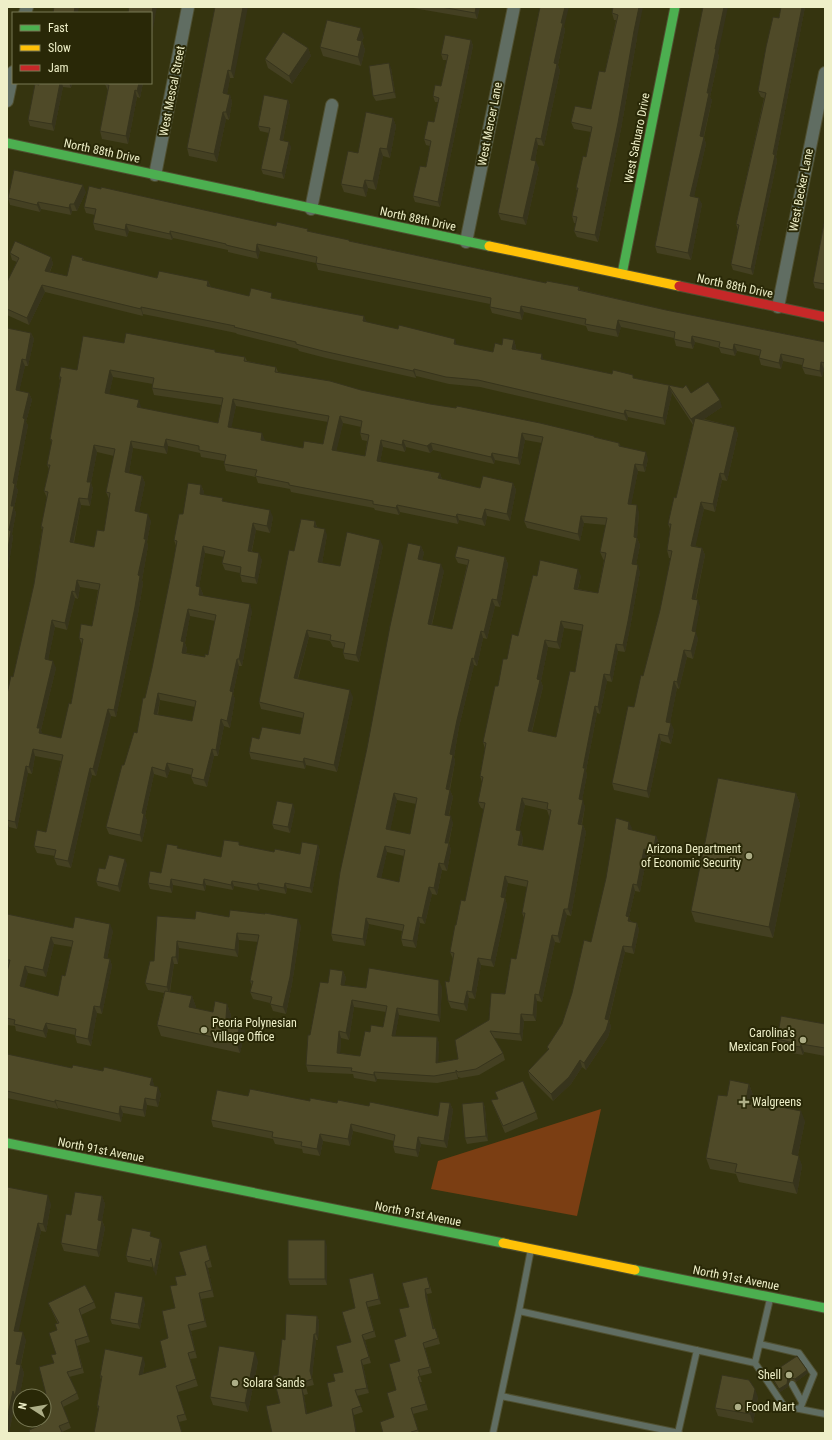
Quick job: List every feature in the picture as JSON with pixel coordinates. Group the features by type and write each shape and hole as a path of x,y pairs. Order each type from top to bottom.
{"street":[{"name":"West Mescal Street","path":"155,175 188,7"},
{"name":"West Mercer Lane","path":"466,242 514,7"},
{"name":"West Sahuaro Drive","path":"622,274 676,7"},
{"name":"West Becker Lane","path":"778,307 825,73"},
{"path":"7,101 12,77"},
{"path":"311,209 332,105"},
{"name":"North 88th Drive","path":"7,143 466,242 825,316"},
{"name":"North 91st Avenue","path":"7,1143 825,1308"}],"lane":[{"path":"493,1433 531,1248"},
{"path":"755,1363 770,1297"},
{"path":"519,1311 755,1363 784,1406 825,1414"},
{"path":"760,1344 799,1353 814,1374 800,1409"},
{"path":"501,1396 678,1433 697,1350"},
{"path":"792,1384 802,1402"}],"shaded area":[{"path":"601,1109 577,1216 431,1189 438,1161"}],"building":[{"path":"54,7 75,7 74,12 53,12"},
{"path":"129,7 153,7 152,12 128,12"},
{"path":"215,7 243,7 231,71 228,70 223,93 230,95 226,112 223,112 214,154 187,148"},
{"path":"441,7 476,7 475,13"},
{"path":"540,7 565,7 554,63 557,64 541,139 536,138 531,160 536,161 523,218 498,213"},
{"path":"613,7 639,7 618,123 595,235 574,231 577,217 572,216 578,188 576,188 583,156 586,157 592,127 571,122 575,106 591,109 599,71 605,72 618,15 612,13"},
{"path":"703,7 724,7 700,136 704,137 690,196 699,198 688,253 655,246"},
{"path":"781,7 802,7 773,154 775,155 751,269 731,264 739,225 736,224 766,93 758,91 766,47 773,17 779,18"},
{"path":"327,20 361,28 357,40 362,41 358,57 320,47"},
{"path":"283,32 308,48 289,76 265,59"},
{"path":"445,35 471,40 438,202 413,196 420,166 426,167 431,141 424,139 428,121 434,122 439,98 433,96 435,85 441,86 448,55 441,54"},
{"path":"389,63 394,92 373,96 369,66"},
{"path":"35,84 60,84 52,124 28,120"},
{"path":"105,84 139,84 137,91 135,90 126,136 100,131 109,85"},
{"path":"264,95 288,100 280,140 289,142 282,173 261,169 270,128 258,126"},
{"path":"366,112 393,118 387,149 380,148 373,181 365,180 363,188 341,184 348,151 358,153"},
{"path":"14,170 83,185 74,204 70,204 69,208 38,202 37,205 8,198"},
{"path":"89,186 101,189 101,187 276,226 277,222 349,241 546,283 547,281 579,287 578,290 666,310 825,342 825,363 821,362 820,371 802,367 804,359 781,354 779,363 759,358 761,350 734,344 733,350 719,347 720,342 692,336 691,343 674,339 675,332 618,320 616,330 585,324 586,319 521,306 520,313 490,307 491,298 316,263 317,257 257,244 256,252 170,231 170,234 126,224 125,230 93,223 96,209 84,207"},
{"path":"825,218 825,284 813,282"},
{"path":"15,241 51,257 45,271 67,276 72,255 83,258 82,260 157,278 159,271 208,281 207,286 249,296 251,288 272,293 271,298 364,316 363,321 398,329 399,325 455,339 454,344 493,352 495,343 502,345 503,338 514,340 512,349 542,354 541,359 612,374 613,370 633,375 633,378 683,388 686,385 691,393 708,382 720,400 691,419 669,386 663,418 625,410 624,414 478,380 446,377 414,369 413,371 323,351 296,344 296,342 234,327 235,326 141,307 141,309 42,285 27,318 7,309 7,282 19,258 10,253"},
{"path":"7,328 31,333 26,360 22,359 16,390 29,393 23,418 25,419 13,483 15,484 11,506 14,506 9,530 11,531 7,554"},
{"path":"126,333 215,350 215,352 245,357 244,361 276,367 275,372 330,381 361,390 430,404 456,408 457,406 540,423 594,436 619,443 619,446 646,452 643,465 635,464 628,504 637,505 634,537 637,538 632,564 638,565 623,645 616,644 610,675 604,674 598,707 595,706 583,768 585,768 579,799 583,800 578,824 583,825 568,909 564,909 558,936 552,935 539,995 535,994 533,1015 521,1014 520,1034 490,1031 503,1053 476,1069 458,1072 456,1070 456,1072 434,1076 374,1072 374,1075 351,1071 352,1068 306,1065 308,1035 310,1035 320,982 328,983 330,969 343,971 341,985 366,988 369,968 439,980 438,1015 397,1008 392,1036 437,1037 436,1063 458,1059 455,1040 489,1020 491,993 505,994 511,958 516,959 525,913 522,913 528,881 505,876 501,897 505,898 491,960 478,958 472,992 467,991 464,1004 448,1001 445,981 449,982 454,953 450,952 455,925 461,900 465,901 485,803 478,802 483,777 480,776 486,743 483,742 495,686 498,686 503,659 507,659 512,634 518,636 533,575 537,576 540,560 578,569 574,589 598,593 606,553 600,552 607,518 581,516 578,534 524,521 543,437 522,433 518,458 492,453 491,457 431,443 427,446 403,440 402,445 381,440 377,461 440,473 438,478 480,488 483,476 513,483 507,514 485,509 482,519 457,514 456,517 397,505 396,508 373,504 373,501 289,485 289,483 255,476 257,470 224,464 226,455 199,450 199,446 166,439 164,447 131,441 125,472 142,476 135,511 148,514 144,539 146,539 138,575 140,576 135,607 114,710 108,709 93,769 90,768 68,861 54,858 56,850 34,846 37,830 46,832 63,755 33,749 29,767 26,766 15,822 7,820 7,694 11,676 13,677 34,584 43,527 41,527 48,492 44,491 50,465 47,465 61,377 59,377 61,367 77,370 83,336 124,343","holes":["110,370 154,378 152,388 223,398 218,423 137,407 139,400 105,393","233,399 329,416 323,444 304,441 303,448 261,440 262,433 228,427","340,416 362,421 360,433 369,435 365,456 332,450","94,445 115,449 106,492 110,493 104,531 97,530 94,547 70,542 79,498 88,499 91,482 87,482","77,580 100,584 92,626 81,624 79,638 83,639 71,704 69,703 61,738 39,733 40,728 37,728 53,661 45,659 52,620 65,623 72,591 75,592","561,621 583,625 575,672 570,671 556,737 528,731 540,680 537,679 545,640 557,642","522,798 548,803 547,809 551,810 543,850 518,845 521,831 516,830","352,1000 387,1006 383,1027 371,1025 370,1032 365,1031 360,1056 337,1053 339,1031 346,1033"]},
{"path":"695,418 735,427 724,474 720,473 713,504 701,502 691,546 702,548 692,599 698,600 692,631 696,632 691,651 684,650 677,682 674,681 666,722 671,723 668,736 659,734 647,791 612,783 628,706 634,707 641,675 643,676 660,610 672,551 667,550 671,524 668,524 674,497 676,498"},
{"path":"188,483 201,485 200,494 223,498 222,501 270,510 267,526 253,523 248,551 259,553 255,578 240,575 241,567 222,563 225,551 203,546 196,586 200,587 199,595 250,604 239,659 237,659 230,691 233,692 227,721 221,719 216,750 212,749 204,780 191,777 193,769 167,763 165,771 152,767 142,813 144,814 140,835 106,827 122,765 124,765 134,732 137,733 143,698 145,698 152,668 171,574 177,541 174,540 179,514 183,514","holes":["188,609 216,615 208,655 205,654 205,657 182,653 184,642 181,641","158,693 196,701 192,721 154,714"]},
{"path":"301,519 315,521 314,527 325,529 318,562 340,566 347,532 380,540 356,655 343,653 345,643 330,640 331,635 307,630 294,678 350,690 334,765 304,758 303,762 249,752 252,737 259,739 262,727 300,734 304,713 259,702 289,550 294,551"},
{"path":"408,543 421,546 418,559 441,564 428,624 452,629 469,560 455,557 458,546 505,557 497,600 492,599 484,632 481,631 474,659 472,658 450,754 453,755 446,789 450,790 445,815 451,816 445,843 449,843 444,864 439,863 434,888 429,887 422,918 418,917 413,941 401,939 404,925 366,918 363,939 331,934 340,872 367,748 390,626","holes":["394,793 417,798 410,834 386,829","385,846 405,850 399,882 377,877"]},
{"name":"Arizona Department of Economic Security","path":"718,778 796,793 769,927 691,911"},
{"path":"277,801 293,804 288,827 272,824"},
{"path":"616,818 629,822 628,829 656,836 653,851 644,849 637,885 633,884 626,916 629,917 628,921 637,923 632,947 623,946 605,1019 609,1020 606,1030 584,1063 580,1060 569,1077 551,1094 528,1071 549,1049 547,1047 562,1024 572,993 584,940 591,942 606,878"},
{"path":"224,840 239,842 239,845 274,852 275,849 300,854 302,842 318,845 310,888 285,883 284,888 258,883 257,885 232,881 231,885 204,879 203,885 171,879 170,887 148,883 150,871 161,873 167,844 178,846 177,848 221,857"},
{"path":"109,855 125,859 118,886 96,881 99,868 105,869"},
{"path":"230,910 265,913 298,919 290,977 283,1007 270,1004 272,997 250,992 253,981 250,981 259,935 237,933 235,950 177,941 176,957 172,957 167,987 145,983 150,961 154,961 157,916 195,919 196,911 229,917"},
{"path":"7,914 73,928 75,917 110,924 104,958 110,959 100,1007 94,1006 88,1039 75,1036 76,1029 46,1023 43,1031 14,1024 15,1020 7,1018 7,972 10,960 7,960","holes":["51,937 73,941 65,976 62,975 58,996 20,986 25,966 43,970"]},
{"name":"Peoria Polynesian Village Office","path":"165,991 192,996 189,1007 213,1012 215,1001 227,1004 226,1018 241,1020 236,1042 157,1025"},
{"name":"Carolina's Mexican Food","path":"781,1016 825,1024 825,1048 801,1044 800,1047 789,1045 790,1042 777,1039"},
{"path":"7,1054 72,1068 73,1065 103,1071 104,1067 152,1078 150,1085 158,1087 156,1100 145,1098 143,1110 120,1106 119,1114 7,1091"},
{"name":"Walgreens","path":"730,1080 749,1084 746,1100 801,1111 792,1154 799,1156 793,1183 735,1172 737,1164 706,1158 718,1095 727,1096"},
{"path":"523,1081 536,1112 503,1126 491,1100 498,1099 495,1092"},
{"path":"250,1089 310,1101 310,1098 337,1103 338,1100 369,1106 370,1102 438,1116 440,1102 450,1103 444,1141 418,1137 416,1150 393,1146 395,1135 351,1124 348,1139 320,1134 317,1149 301,1146 302,1142 272,1137 273,1132 211,1120 217,1090 248,1096"},
{"path":"483,1102 486,1136 465,1138 462,1104"},
{"path":"7,1187 48,1195 43,1224 38,1223 14,1331 23,1332 16,1364 21,1365 17,1388 12,1388 12,1396 7,1419"},
{"path":"75,1192 102,1196 98,1220 102,1221 97,1250 61,1243 66,1214 71,1215"},
{"path":"132,1228 151,1232 150,1236 160,1239 154,1271 151,1258 150,1261 126,1256"},
{"path":"288,1240 325,1240 325,1279 288,1279"},
{"path":"206,1245 210,1260 205,1262 212,1290 199,1293 205,1321 188,1325 195,1351 188,1353 196,1379 176,1386 185,1414 177,1416 182,1433 94,1433 99,1406 97,1406 102,1376 100,1376 105,1349 143,1357 139,1375 166,1367 160,1341 168,1338 162,1311 175,1308 170,1286 177,1285 175,1277 186,1275 179,1252"},
{"path":"373,1273 379,1299 366,1302 374,1331 362,1335 369,1357 361,1360 367,1388 355,1390 361,1406 352,1409 356,1433 272,1433 266,1406 280,1403 273,1376 278,1375 282,1339 285,1340 286,1314 317,1316 316,1334 314,1334 310,1371 312,1379 304,1382 306,1388 302,1389 306,1414 332,1406 327,1383 335,1381 333,1374 343,1372 336,1346 351,1342 342,1312 355,1308 349,1279"},
{"path":"427,1277 430,1288 425,1289 426,1298 433,1329 435,1328 438,1338 423,1343 430,1367 418,1370 420,1376 418,1377 426,1404 411,1408 418,1430 411,1433 383,1433 380,1422 394,1417 387,1393 396,1390 389,1364 400,1361 394,1340 406,1336 399,1309 409,1307 402,1283"},
{"path":"85,1285 94,1302 79,1309 88,1336 75,1340 82,1368 67,1372 77,1393 61,1402 69,1422 59,1426 62,1432 30,1433 29,1430 34,1428 52,1428 52,1388 44,1388 39,1367 54,1363 51,1355 56,1354 49,1333 57,1330 55,1324 59,1323 48,1303"},
{"path":"115,1292 143,1297 138,1324 110,1319"},
{"name":"Solara Sands","path":"219,1346 255,1352 245,1403 210,1397"},
{"name":"Shell","path":"797,1356 807,1370 795,1379 788,1377 787,1384 779,1389 770,1374"},
{"name":"Food Mart","path":"722,1375 749,1380 755,1389 750,1414 715,1408"}],"traffic: fast":[{"path":"622,274 675,7"},
{"path":"7,143 489,246"},
{"path":"7,1143 503,1243"},
{"path":"635,1270 825,1308"}],"traffic: slow":[{"path":"489,246 679,286"},
{"path":"503,1243 635,1270"}],"traffic: jam":[{"path":"679,286 825,317"}],"place":[{"name":"Arizona Department of Economic Security","path":"749,856"},
{"name":"Peoria Polynesian Village Office","path":"204,1030"},
{"name":"Carolina's Mexican Food","path":"803,1040"},
{"name":"Walgreens","path":"744,1102"},
{"name":"Shell","path":"789,1375"},
{"name":"Solara Sands","path":"235,1383"},
{"name":"Food Mart","path":"738,1407"}]}
